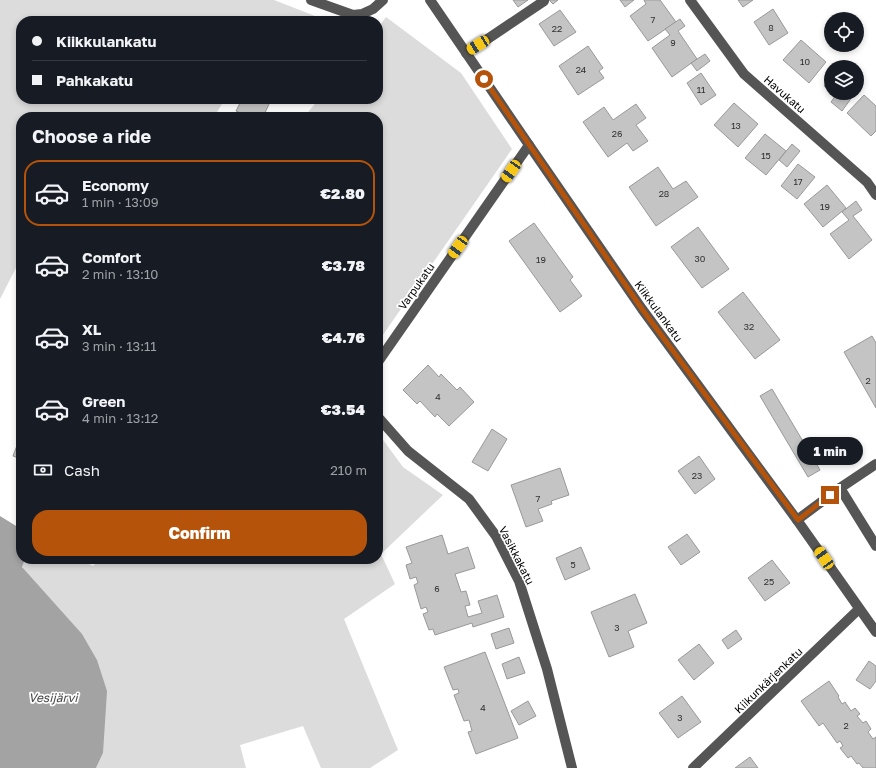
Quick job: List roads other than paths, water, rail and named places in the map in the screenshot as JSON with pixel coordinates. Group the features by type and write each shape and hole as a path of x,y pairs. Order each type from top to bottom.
{"street":[{"path":"311,0 353,15 362,14 373,9 383,0"},
{"name":"Kiikkulankatu","path":"430,0 528,145 642,309 798,520 876,632"},
{"name":"Havukatu","path":"690,0 744,74 867,182 876,195"},
{"path":"466,52 544,1"},
{"name":"Varpukatu","path":"383,355 528,145"},
{"name":"Vasikkakatu","path":"383,424 408,451 469,499 496,536 519,581 547,669 572,768"},
{"path":"798,520 840,488 876,464"},
{"path":"840,488 876,546"},
{"name":"Kiikunkärjenkatu","path":"693,768 859,609"}],"water":[{"name":"Vesijärvi","path":"0,516 16,526 16,564 23,564 22,567 82,634 97,660 107,691 103,753 96,768 0,768"}]}
